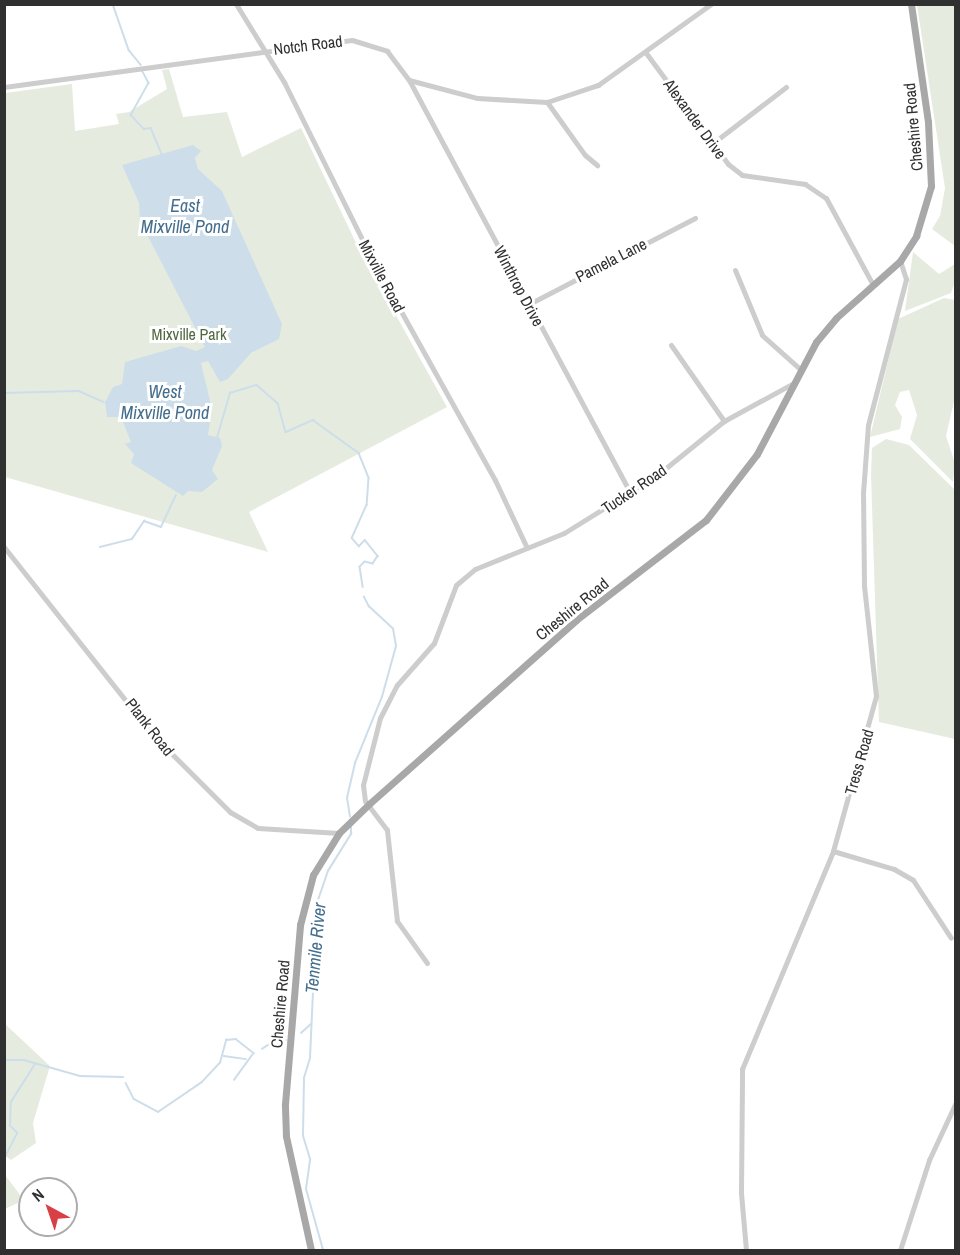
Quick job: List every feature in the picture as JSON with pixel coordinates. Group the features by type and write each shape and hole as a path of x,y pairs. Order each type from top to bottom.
{"main road":[{"name":"Cheshire Road","path":"310,1251 286,1136 287,1080 303,906 314,875 339,833 369,804 576,620 706,520 757,454 799,368 836,318 900,261 916,236 932,186 928,122 911,4"}],"street":[{"name":"Mixville Road","path":"236,4 264,50 373,261 495,480 527,548"},
{"path":"409,80 477,98 547,102 598,85 646,53 711,4"},
{"name":"Notch Road","path":"4,87 324,40 373,43 387,51 409,80"},
{"name":"Alexander Drive","path":"646,53 712,143 742,175 816,189 873,285"},
{"name":"Winthrop Drive","path":"409,80 630,493"},
{"path":"712,143 786,87"},
{"path":"547,102 585,155 597,165"},
{"name":"Pamela Lane","path":"529,304 695,218"},
{"name":"Tress Road","path":"746,1251 741,1193 742,1069 833,850 876,696 864,585 862,493 868,425 906,279 900,261"},
{"path":"735,270 762,335 799,368"},
{"path":"671,345 724,421"},
{"name":"Tucker Road","path":"369,804 363,796 365,770 380,718 398,685 434,643 456,585 465,576 564,533 630,493 724,421 792,384"},
{"name":"Plank Road","path":"4,548 153,735 230,812 258,828 339,833"},
{"path":"369,804 387,830 396,921 427,963"},
{"path":"833,850 894,869 913,880 951,938"},
{"path":"900,1251 929,1161 956,1102"}],"green space":[{"path":"917,5 955,5 955,246 932,229 940,216 945,188"},
{"name":"Mixville Park","path":"169,69 183,117 227,112 242,157 301,128 358,247 447,407 249,512 268,552 5,477 5,93 72,84 75,131 119,124 116,114 129,112 167,89 162,70"},
{"path":"913,252 939,274 955,264 955,282 951,293 905,311"},
{"path":"944,298 955,300 955,397 946,436 955,463 953,482 910,439 917,415 909,390 900,392 895,405 902,417 900,429 870,437 898,319"},
{"path":"886,439 909,445 955,490 955,739 879,722 871,475 872,448"},
{"path":"4,1023 50,1066 33,1123 36,1143 11,1160 4,1155"},
{"path":"5,1175 18,1192 18,1203 4,1209"}],"water":[{"name":"East Mixville Pond","path":"193,145 201,151 195,158 198,169 222,191 282,324 279,339 251,353 228,379 220,382 208,361 201,363 212,409 208,435 220,438 222,446 212,470 218,479 202,492 188,491 183,496 131,463 134,454 125,444 131,442 121,417 107,417 105,402 113,387 122,384 125,362 181,346 196,351 205,347 140,221 139,203 122,165"}],"waterway":[{"name":"Tenmile River","path":"113,4 129,50 141,65"},
{"name":"Tenmile River","path":"142,70 149,83 131,115 144,129 151,128 162,154"},
{"name":"Tenmile River","path":"217,438 230,393 257,385 278,403 286,432 313,420 359,453 369,478 367,505 352,538 359,546 365,540 378,556 373,564 365,562 360,567 363,587"},
{"path":"4,393 79,391 104,402"},
{"path":"100,547 132,539 144,521 161,527 176,495"},
{"name":"Tenmile River","path":"350,817 347,798 355,763 382,697 396,646 393,629 369,607 364,597"},
{"name":"Tenmile River","path":"323,1250 306,1189 310,1159 303,1136 304,1078 310,1058 317,903 328,871 351,834 351,825"},
{"name":"Tenmile River","path":"301,1033 311,1024"},
{"path":"262,1049 279,1038 286,1040"},
{"path":"126,1083 134,1099 158,1112 202,1082 220,1063 226,1040 236,1039 254,1053"},
{"path":"234,1080 252,1055"},
{"path":"224,1056 246,1059"},
{"path":"4,1060 24,1060 80,1076 123,1077"},
{"path":"4,1159 17,1133 10,1126 11,1102 35,1064"}],"water label":[{"name":"West Mixville Pond","path":"165,403"}]}
